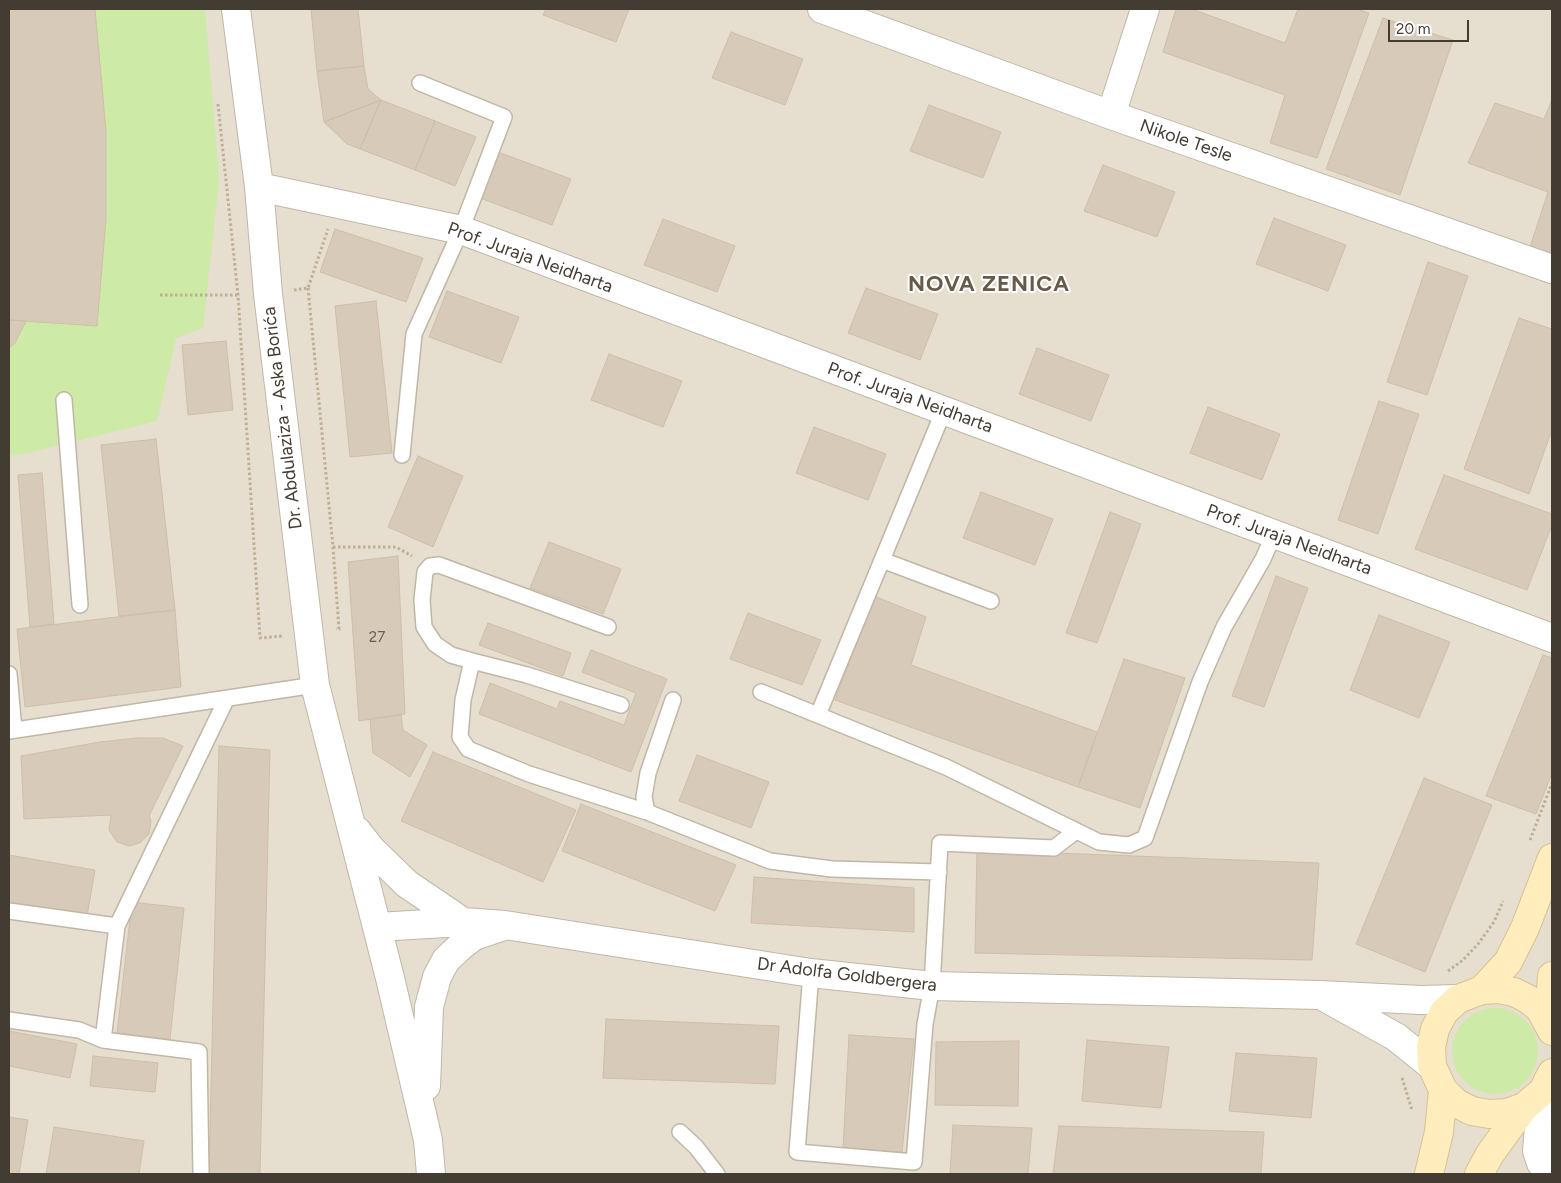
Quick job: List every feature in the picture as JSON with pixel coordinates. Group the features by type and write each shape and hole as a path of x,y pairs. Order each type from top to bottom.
{"main road":[{"path":"1524,1107 1507,1113 1489,1114 1472,1111 1456,1102 1443,1090 1432,1066 1430,1047 1435,1028 1444,1012 1470,994 1508,962 1525,928 1552,858"},
{"path":"1551,1027 1552,976"},
{"path":"1470,994 1498,989 1514,992 1528,999 1540,1009 1551,1027"},
{"path":"1484,1164 1524,1107 1542,1091 1550,1077"},
{"path":"1429,1174 1439,1132 1443,1090"}],"street":[{"name":"Dr. Abdulaziza - Aska Borića","path":"236,9 259,187 268,294 315,685 352,823 377,927"},
{"name":"Nikole Tesle","path":"822,9 1111,115 1552,269"},
{"path":"1111,115 1145,9"},
{"name":"Prof. Juraja Neidharta","path":"259,187 461,230 1552,638"},
{"path":"352,823 371,849 390,869 407,884 463,922"},
{"name":"Dr Adolfa Goldbergera","path":"377,927 463,922 505,925 811,973 932,986 1320,995 1421,1000 1470,994"},
{"path":"431,1174 428,1140 426,1044 429,1007 437,977 446,960 474,936 505,925"},
{"path":"377,927 428,1140"},
{"name":"Dr Adolfa Goldbergera","path":"1320,995 1396,1037 1432,1066"},
{"path":"1546,1168 1538,1151 1540,1114 1550,1077"},
{"path":"1484,1164 1505,1145 1514,1144 1546,1168"}],"lane":[{"path":"402,455 414,334 461,230 504,117 420,83"},
{"path":"64,400 80,605"},
{"path":"818,715 944,410"},
{"path":"761,692 946,767 1099,842 1129,845 1145,838 1200,682 1224,627 1263,559 1274,534"},
{"path":"882,560 991,601"},
{"path":"608,627 439,565 430,566 425,572 422,600 424,626 435,644 451,655 527,675 621,705"},
{"path":"472,661 463,700 460,738 468,749 529,774 647,812 770,861 832,869 939,872"},
{"path":"9,674 11,731 226,700 315,685"},
{"path":"103,1040 117,926 226,700"},
{"path":"647,812 644,798 648,772 674,700"},
{"path":"811,973 797,1152 914,1162 925,1024 932,986 940,842 1054,848 1076,831"},
{"path":"9,911 117,926"},
{"path":"9,1020 79,1030 103,1040 199,1052 201,1174"},
{"path":"680,1132 696,1147 718,1174"}],"path":[{"path":"218,98 238,294 260,638 339,629 308,288 330,224 331,202"},
{"path":"160,295 268,294 308,288"},
{"path":"333,547 396,547 430,566"},
{"path":"1527,847 1552,782"},
{"path":"1445,973 1463,960 1478,944 1494,922 1504,899"},
{"path":"1402,1076 1407,1088 1412,1116"}],"shaded area":[{"path":"9,9 1552,9 1552,1174 9,1174"}],"green space":[{"path":"9,9 205,9 219,180 203,328 176,338 157,421 9,456"},
{"path":"1495,1008 1512,1011 1526,1020 1535,1034 1538,1051 1535,1068 1526,1082 1512,1091 1495,1094 1478,1091 1464,1082 1455,1068 1452,1051 1455,1034 1464,1020 1478,1011"}],"building":[{"path":"9,9 95,9 106,131 106,219 97,326 9,320"},
{"path":"311,9 358,9 364,66 317,71"},
{"path":"546,9 629,9 616,42 543,15"},
{"path":"1176,9 1192,9 1285,43 1298,9 1356,9 1369,13 1317,158 1270,143 1285,95 1163,52"},
{"path":"1383,18 1453,40 1400,195 1326,169"},
{"path":"731,32 803,59 785,105 712,78"},
{"path":"364,66 368,89 381,100 324,122 317,71"},
{"path":"381,100 435,121 415,170 360,149"},
{"path":"381,100 360,149 347,144 324,122"},
{"path":"1552,100 1552,255 1530,247 1548,192 1468,163 1495,103 1544,119"},
{"path":"929,105 1001,132 983,178 910,151"},
{"path":"435,121 476,137 455,186 415,170"},
{"path":"498,152 571,179 552,225 480,198"},
{"path":"1103,165 1175,192 1157,237 1084,211"},
{"path":"1274,218 1346,245 1328,291 1256,264"},
{"path":"663,219 735,246 717,292 644,265"},
{"path":"335,229 423,258 406,302 320,272"},
{"path":"1428,262 1468,276 1427,395 1387,382"},
{"path":"866,288 938,314 920,360 848,333"},
{"path":"447,291 519,317 501,363 429,337"},
{"path":"376,301 392,453 350,457 335,306"},
{"path":"1519,318 1552,329 1552,430 1529,494 1464,469"},
{"path":"9,320 26,321 15,343 9,348"},
{"path":"226,341 233,410 188,415 182,345"},
{"path":"1037,348 1109,375 1091,421 1019,394"},
{"path":"609,354 682,381 663,427 591,400"},
{"path":"1379,401 1419,414 1378,534 1338,520"},
{"path":"1208,407 1280,434 1262,480 1190,453"},
{"path":"814,427 886,454 868,500 796,473"},
{"path":"156,439 175,610 119,616 101,445"},
{"path":"418,456 463,476 433,547 388,527"},
{"path":"42,473 54,624 30,627 18,475"},
{"path":"1444,475 1552,514 1552,525 1527,590 1415,549"},
{"path":"981,492 1053,519 1035,565 963,538"},
{"path":"1110,512 1141,524 1097,643 1066,633"},
{"path":"549,542 621,569 603,614 530,588"},
{"path":"398,556 405,714 359,721 348,562"},
{"path":"1276,576 1308,588 1264,707 1232,696"},
{"path":"874,596 926,617 911,665 1097,732 1078,787 835,700"},
{"path":"175,610 181,687 25,707 17,629"},
{"path":"748,613 821,640 802,685 730,659"},
{"path":"1379,615 1450,642 1419,718 1350,690"},
{"path":"488,623 571,653 563,676 479,645"},
{"path":"591,650 667,679 631,772 479,714 490,683 557,709 560,701 624,725 636,693 582,672"},
{"path":"1543,655 1552,658 1552,773 1536,814 1486,796"},
{"path":"1124,659 1185,678 1140,808 1078,787"},
{"path":"401,715 403,730 427,745 410,777 373,753 370,719"},
{"path":"137,738 163,738 183,746 149,816 151,821 149,834 140,843 129,846 117,842 109,830 111,815 24,819 21,756 100,742"},
{"path":"219,746 270,750 260,1174 209,1174"},
{"path":"433,752 576,810 543,882 401,821"},
{"path":"697,755 769,782 751,828 679,801"},
{"path":"1424,778 1492,805 1425,972 1356,944"},
{"path":"581,804 736,865 715,911 562,851"},
{"path":"977,850 1319,863 1312,960 975,953"},
{"path":"9,855 95,870 87,916 9,903"},
{"path":"754,877 914,888 914,932 751,923"},
{"path":"132,902 184,908 170,1039 117,1033"},
{"path":"606,1019 779,1026 775,1084 603,1078"},
{"path":"9,1031 77,1044 70,1078 9,1066"},
{"path":"849,1035 914,1039 902,1152 843,1148"},
{"path":"1087,1040 1169,1047 1161,1108 1082,1101"},
{"path":"1019,1041 1018,1106 935,1105 936,1042"},
{"path":"1236,1053 1317,1058 1311,1118 1229,1111"},
{"path":"93,1056 158,1063 155,1092 90,1086"},
{"path":"9,1117 28,1120 19,1174 9,1174"},
{"path":"953,1125 1032,1128 1028,1174 950,1174"},
{"path":"1059,1126 1264,1132 1261,1174 1053,1174"},
{"path":"54,1127 144,1141 139,1174 46,1174"}],"district":[{"name":"NOVA ZENICA","path":"989,285"}]}
